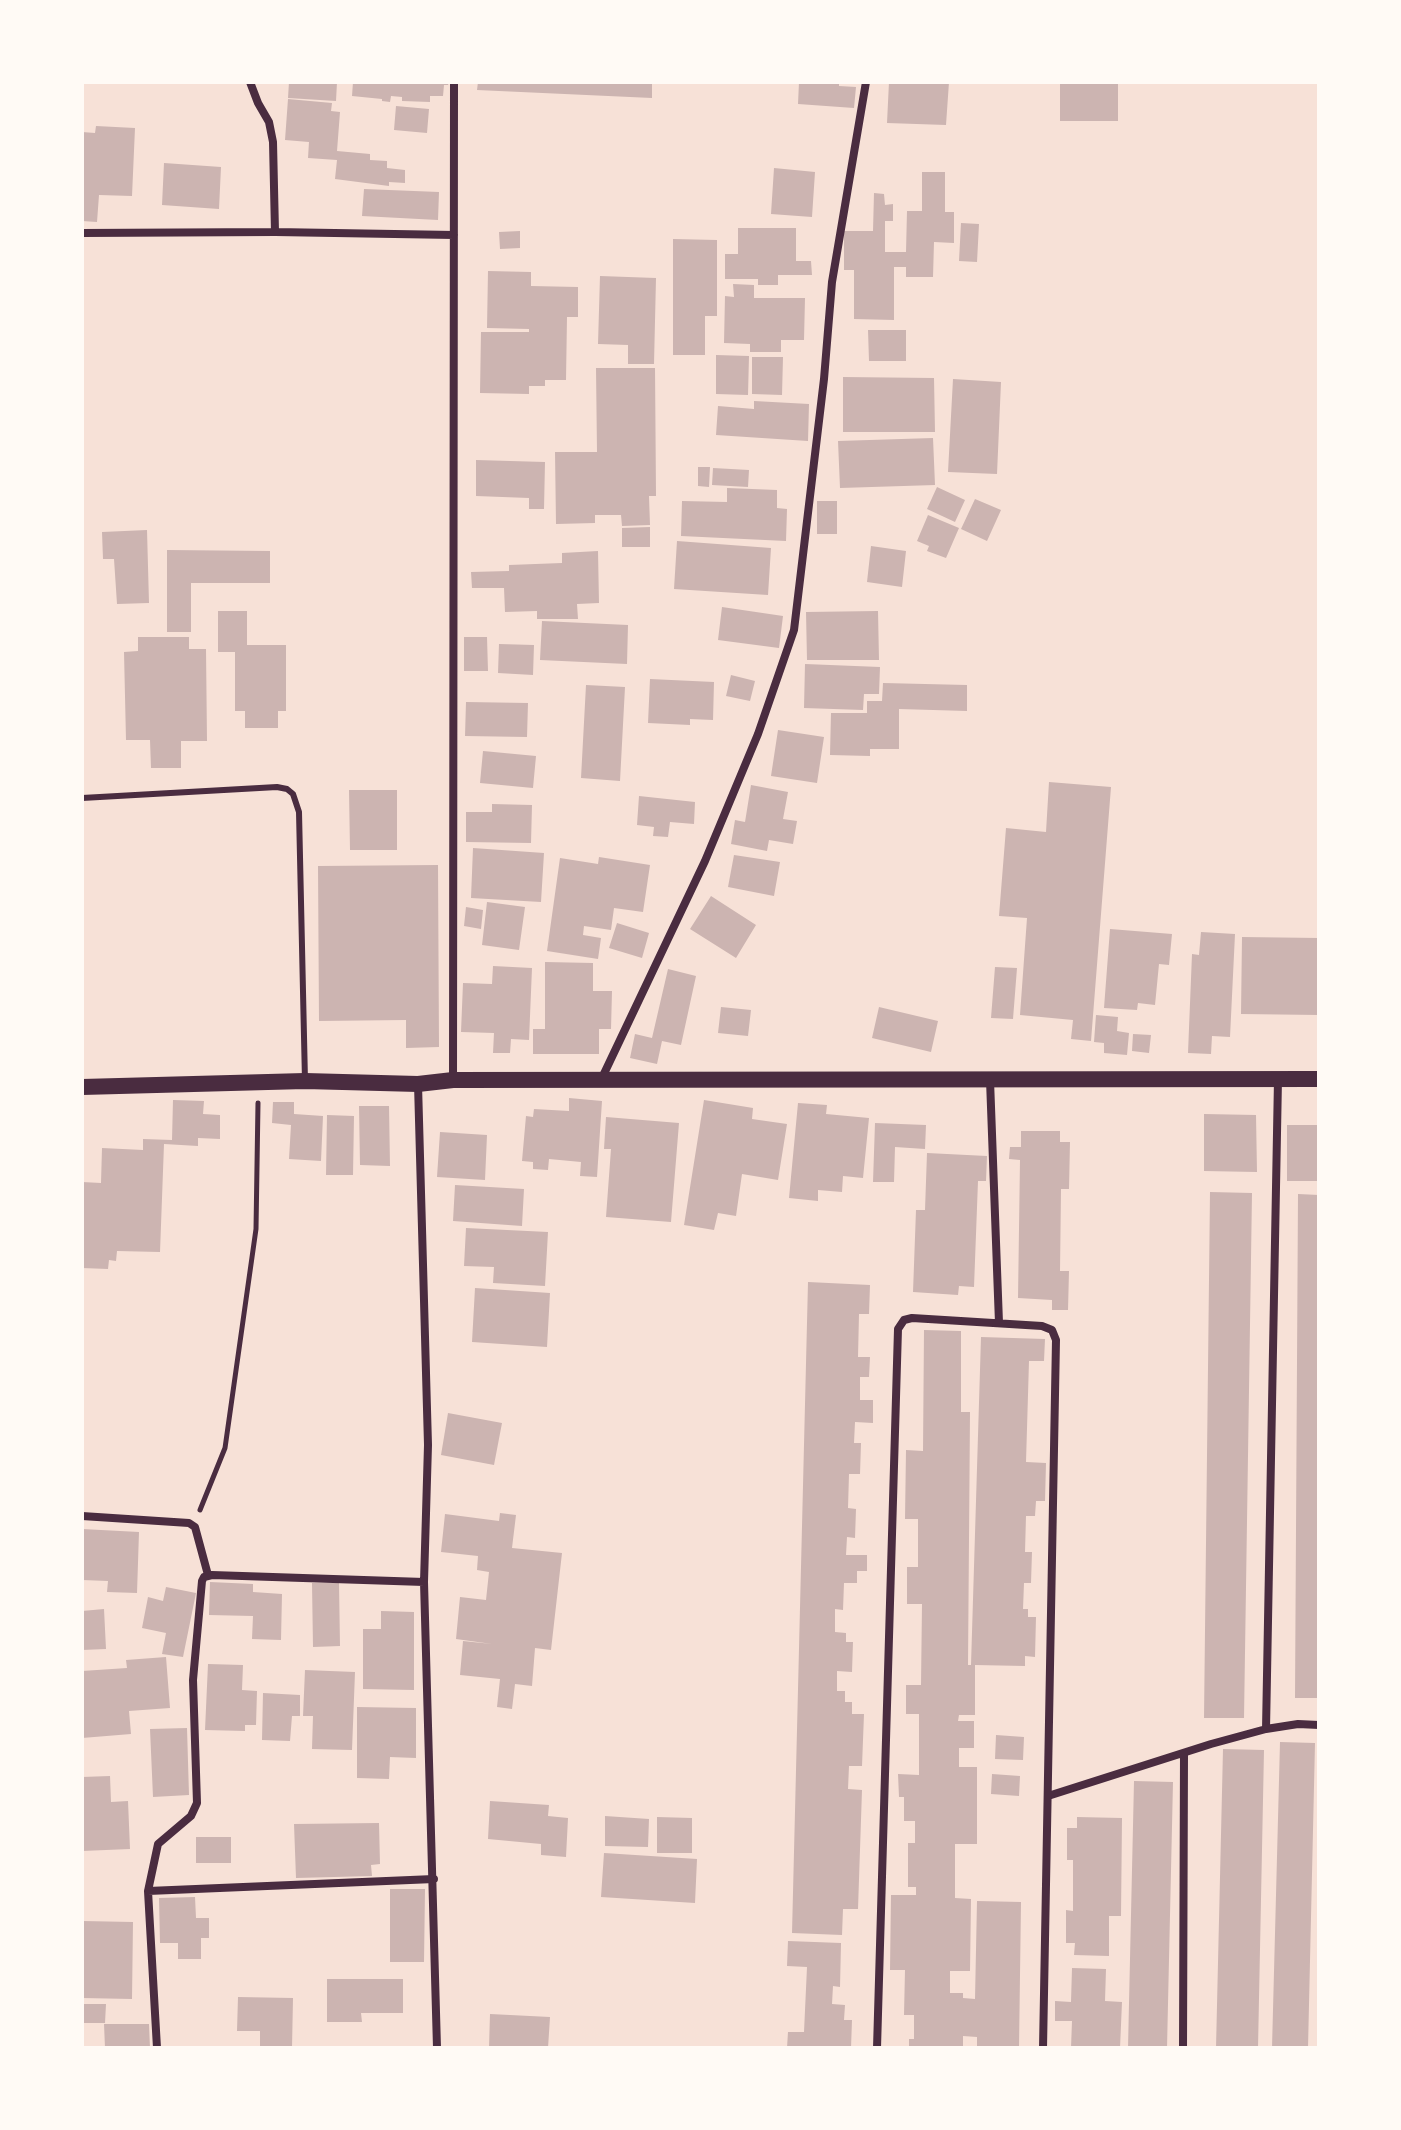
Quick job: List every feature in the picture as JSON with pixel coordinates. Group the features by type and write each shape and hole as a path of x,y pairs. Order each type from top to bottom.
{"main road":[{"path":"82,1087 305,1081 418,1084 453,1080 1319,1079"}],"street":[{"path":"250,82 269,122 273,142 275,232"},
{"path":"453,1080 454,82"},
{"path":"601,1081 705,861 758,734 794,630 824,379 832,282 866,82"},
{"path":"82,233 454,235"},
{"path":"1266,1729 1278,1079"},
{"path":"990,1080 999,1323"},
{"path":"418,1084 428,1445 424,1582 437,2048"},
{"path":"877,2048 898,1329 904,1320 912,1318 1042,1326 1052,1330 1056,1340 1043,2048"},
{"path":"82,1516 183,1521 193,1525 208,1575"},
{"path":"157,2048 148,1891 158,1844 191,1816 197,1803 193,1680 202,1581 208,1575 424,1582"},
{"path":"1048,1796 1266,1729 1298,1724 1319,1725"},
{"path":"1183,2048 1184,1754"},
{"path":"148,1891 434,1879"}],"lane":[{"path":"82,798 277,787 293,794 299,812 305,1081"}],"path":[{"path":"193,1525 225,1448 256,1229 259,1082"}],"building":[{"path":"289,82 337,82 336,101 288,98"},
{"path":"353,82 449,82 444,85 443,96 430,96 430,102 402,101 402,97 391,96 390,102 352,96"},
{"path":"478,82 652,82 652,98 477,90"},
{"path":"799,82 839,82 839,86 856,87 854,108 798,104"},
{"path":"889,82 949,82 946,125 887,123"},
{"path":"1060,82 1118,82 1118,121 1060,121"},
{"path":"288,99 332,103 331,111 340,112 337,151 370,154 370,160 387,161 387,168 405,170 405,183 389,182 389,186 335,179 337,160 308,158 309,142 285,140"},
{"path":"396,106 429,109 427,133 394,130"},
{"path":"96,126 135,128 132,196 99,195 97,222 82,221 82,132 95,133"},
{"path":"164,163 221,167 219,209 162,205"},
{"path":"774,168 815,172 812,217 771,214"},
{"path":"922,172 945,172 945,212 954,212 954,243 934,242 933,277 906,277 906,267 894,267 894,320 854,319 854,270 844,270 844,231 873,231 874,193 884,194 885,205 893,204 893,221 885,221 885,252 906,252 907,211 922,211"},
{"path":"364,189 439,192 438,220 362,216"},
{"path":"961,223 979,224 977,262 959,261"},
{"path":"738,228 796,228 796,261 811,261 812,275 778,275 778,285 758,285 758,279 725,279 725,254 738,254"},
{"path":"520,231 520,248 500,249 499,232"},
{"path":"673,239 717,240 717,316 705,316 705,355 673,355"},
{"path":"488,271 531,272 531,286 578,287 578,317 567,317 566,380 545,380 545,386 529,386 529,394 480,393 481,332 529,332 529,329 487,328"},
{"path":"600,276 656,278 654,364 628,364 628,345 598,344"},
{"path":"733,284 754,285 754,298 805,298 804,340 781,340 781,352 750,352 750,344 724,343 725,296 734,297"},
{"path":"868,330 906,330 906,361 869,361"},
{"path":"716,355 749,356 748,395 716,394"},
{"path":"752,357 783,357 782,395 752,394"},
{"path":"596,368 655,368 656,496 649,496 650,525 622,526 621,515 595,515 595,523 556,524 555,452 597,452"},
{"path":"843,377 934,378 935,432 843,432"},
{"path":"953,379 1001,382 997,474 948,472"},
{"path":"754,401 809,404 808,441 716,435 718,406 754,409"},
{"path":"933,438 935,485 840,488 838,441"},
{"path":"476,460 545,462 544,509 529,509 529,498 476,496"},
{"path":"698,467 710,467 709,487 698,486"},
{"path":"713,468 749,470 748,487 712,485"},
{"path":"937,487 965,500 955,522 927,509"},
{"path":"727,488 777,490 777,508 787,509 786,541 681,536 682,501 727,502"},
{"path":"975,499 1001,510 987,541 961,529"},
{"path":"817,501 837,501 837,534 817,534"},
{"path":"928,515 959,528 946,558 927,551 929,546 917,541"},
{"path":"650,527 650,547 622,547 622,528"},
{"path":"147,530 149,603 117,604 114,559 103,559 102,532"},
{"path":"677,541 771,548 768,595 674,589"},
{"path":"871,546 906,551 902,587 867,582"},
{"path":"167,550 270,551 270,583 191,583 191,632 167,632"},
{"path":"598,551 599,603 577,604 578,619 537,619 537,611 505,612 504,588 472,588 471,572 509,571 509,565 562,563 562,553"},
{"path":"722,607 783,616 779,648 718,640"},
{"path":"218,611 247,611 247,645 286,645 286,711 278,711 278,728 245,728 245,711 235,711 235,652 218,652"},
{"path":"878,611 879,660 807,660 806,612"},
{"path":"542,621 628,625 627,664 540,660"},
{"path":"138,637 189,637 189,649 206,649 207,741 181,741 181,768 151,768 150,740 126,740 124,652 138,651"},
{"path":"464,637 487,637 488,671 464,671"},
{"path":"499,644 534,645 533,675 498,673"},
{"path":"805,664 880,667 879,694 864,694 863,710 804,708"},
{"path":"731,675 755,681 750,701 726,696"},
{"path":"650,679 714,682 713,720 690,719 690,725 648,723"},
{"path":"883,683 967,685 967,711 899,709 899,749 870,749 870,756 830,755 831,713 867,713 867,701 882,701"},
{"path":"586,685 625,687 620,781 581,778"},
{"path":"466,702 528,703 527,737 465,736"},
{"path":"778,730 824,737 817,783 771,776"},
{"path":"483,751 536,756 533,788 480,783"},
{"path":"1049,782 1111,787 1091,1041 1071,1039 1073,1020 1020,1015 1027,918 999,916 1006,828 1046,832"},
{"path":"751,785 788,792 783,819 797,821 793,844 769,840 767,851 731,844 735,820 745,822"},
{"path":"349,790 397,790 397,850 350,850"},
{"path":"639,796 695,802 694,824 670,822 668,837 653,836 654,827 637,825"},
{"path":"492,804 532,805 531,843 466,842 466,812 492,812"},
{"path":"473,848 544,853 541,902 471,898"},
{"path":"734,855 780,862 774,896 728,887"},
{"path":"599,857 650,865 643,912 614,908 611,930 584,926 583,935 601,938 598,959 547,951 560,858 598,864"},
{"path":"438,865 439,1047 406,1048 406,1020 319,1021 318,866"},
{"path":"711,896 756,925 736,958 690,929"},
{"path":"487,902 525,907 519,950 482,945"},
{"path":"466,907 483,910 481,929 464,926"},
{"path":"617,923 649,933 642,958 609,948"},
{"path":"1110,929 1172,934 1169,965 1159,964 1155,1005 1138,1003 1137,1010 1104,1008"},
{"path":"1201,932 1235,934 1230,1037 1212,1036 1211,1054 1188,1053 1192,954 1199,955"},
{"path":"1242,937 1319,938 1319,1015 1241,1014"},
{"path":"545,962 593,963 593,991 612,991 611,1029 599,1029 599,1054 533,1054 533,1029 545,1029"},
{"path":"493,966 532,968 529,1040 511,1039 510,1053 493,1053 494,1033 461,1032 463,983 492,984"},
{"path":"995,967 1017,968 1013,1019 991,1018"},
{"path":"668,969 696,976 681,1045 662,1041 657,1064 630,1058 635,1034 652,1038"},
{"path":"721,1007 751,1010 748,1036 718,1033"},
{"path":"879,1007 938,1021 931,1052 872,1038"},
{"path":"1096,1015 1118,1017 1117,1031 1129,1033 1127,1055 1104,1053 1104,1043 1094,1042"},
{"path":"1133,1034 1151,1035 1149,1053 1132,1051"},
{"path":"569,1098 602,1101 597,1177 580,1176 581,1162 549,1159 548,1170 533,1169 533,1162 522,1161 526,1116 533,1117 534,1109 569,1111"},
{"path":"173,1100 204,1101 203,1114 220,1115 220,1139 198,1138 198,1146 164,1144 160,1252 117,1251 116,1261 109,1260 108,1269 82,1268 82,1182 101,1183 102,1148 143,1150 143,1139 172,1140"},
{"path":"704,1100 753,1108 752,1119 787,1124 778,1180 742,1174 736,1216 718,1213 714,1230 684,1225"},
{"path":"273,1102 294,1102 294,1114 323,1116 321,1161 289,1159 291,1125 272,1123"},
{"path":"798,1103 827,1105 826,1114 869,1118 863,1178 843,1176 842,1192 818,1190 818,1201 789,1198"},
{"path":"359,1106 389,1106 390,1166 360,1165"},
{"path":"1204,1114 1256,1115 1257,1172 1204,1171"},
{"path":"327,1115 354,1116 353,1175 326,1175"},
{"path":"606,1117 679,1123 671,1222 606,1217 611,1149 604,1149"},
{"path":"875,1123 926,1125 925,1149 895,1147 894,1182 873,1182"},
{"path":"1287,1125 1319,1125 1319,1181 1287,1181"},
{"path":"1021,1131 1060,1131 1060,1142 1070,1142 1069,1189 1061,1189 1060,1271 1069,1271 1068,1310 1052,1310 1052,1300 1018,1298 1020,1160 1009,1159 1010,1147 1021,1147"},
{"path":"440,1132 487,1135 485,1180 437,1177"},
{"path":"927,1153 987,1156 986,1181 978,1181 974,1287 959,1286 958,1295 913,1292 916,1210 925,1210"},
{"path":"455,1185 524,1189 522,1226 453,1221"},
{"path":"1210,1192 1252,1193 1244,1718 1204,1718"},
{"path":"1298,1194 1319,1195 1319,1698 1295,1698"},
{"path":"466,1228 548,1232 545,1286 493,1283 494,1267 464,1266"},
{"path":"808,1282 870,1285 869,1314 859,1314 858,1357 870,1357 869,1377 860,1377 860,1400 873,1400 873,1423 855,1422 854,1443 861,1443 860,1474 849,1474 848,1508 856,1509 855,1538 847,1537 846,1555 867,1555 867,1571 857,1571 857,1583 844,1583 843,1610 835,1609 835,1632 846,1633 846,1642 853,1642 852,1672 837,1671 837,1691 845,1691 845,1702 852,1702 852,1714 864,1714 862,1766 849,1766 848,1789 862,1790 858,1909 843,1909 842,1935 792,1933"},
{"path":"475,1288 550,1293 547,1347 472,1342"},
{"path":"924,1330 961,1331 961,1412 970,1412 968,1665 971,1665 981,1337 1045,1339 1044,1361 1029,1361 1026,1462 1046,1463 1045,1501 1036,1501 1035,1516 1026,1516 1025,1552 1032,1552 1031,1583 1024,1583 1023,1609 1028,1609 1028,1617 1036,1617 1035,1657 1025,1656 1025,1666 975,1665 975,1715 959,1715 958,1721 974,1721 974,1748 959,1748 959,1767 977,1767 977,1844 955,1844 955,1898 971,1899 970,1971 950,1971 950,1993 963,1993 963,1998 975,1999 977,1901 1021,1902 1019,2048 977,2048 977,2037 963,2036 963,2048 909,2048 909,2039 914,2039 914,2015 904,2015 905,1970 890,1970 891,1895 916,1895 916,1887 908,1887 908,1843 915,1843 915,1821 904,1821 904,1797 899,1797 898,1774 919,1775 919,1714 906,1714 906,1685 921,1685 922,1604 907,1604 907,1567 918,1567 918,1519 905,1519 906,1450 923,1451"},
{"path":"448,1413 502,1423 494,1465 441,1455"},
{"path":"500,1513 516,1515 512,1548 562,1553 551,1650 535,1648 532,1686 515,1684 512,1709 497,1707 500,1679 460,1675 463,1641 492,1644 456,1639 460,1597 486,1600 489,1572 477,1570 478,1556 441,1552 445,1514 499,1521"},
{"path":"82,1529 139,1532 137,1593 107,1592 108,1581 82,1580"},
{"path":"210,1582 253,1584 253,1592 282,1594 281,1640 252,1639 253,1616 209,1615"},
{"path":"312,1583 339,1583 340,1646 313,1647"},
{"path":"166,1587 196,1593 183,1657 162,1654 166,1633 142,1628 148,1597 163,1601"},
{"path":"104,1609 106,1649 82,1650 82,1611"},
{"path":"381,1611 414,1612 414,1690 363,1689 363,1629 381,1629"},
{"path":"166,1657 170,1708 129,1711 131,1734 82,1738 82,1671 127,1668 126,1660"},
{"path":"208,1664 243,1665 242,1690 257,1691 256,1725 245,1725 245,1731 205,1730"},
{"path":"305,1670 355,1672 352,1750 312,1749 313,1716 303,1716"},
{"path":"263,1693 300,1695 300,1716 292,1716 290,1741 262,1740"},
{"path":"357,1707 416,1708 416,1758 390,1757 389,1779 357,1778"},
{"path":"187,1728 189,1795 153,1797 150,1729"},
{"path":"996,1735 1024,1737 1023,1760 995,1759"},
{"path":"1280,1742 1315,1743 1308,2048 1272,2048"},
{"path":"1223,1749 1264,1750 1258,2048 1216,2048"},
{"path":"992,1774 1020,1776 1019,1796 991,1794"},
{"path":"110,1776 111,1802 128,1801 130,1849 82,1851 82,1777"},
{"path":"1134,1781 1173,1782 1167,2048 1128,2048"},
{"path":"490,1801 549,1805 548,1816 568,1818 566,1857 541,1855 541,1844 488,1839"},
{"path":"605,1816 649,1819 648,1847 605,1846"},
{"path":"657,1817 692,1818 692,1853 657,1853"},
{"path":"1077,1817 1122,1818 1121,1916 1109,1916 1109,1956 1074,1955 1075,1943 1066,1943 1066,1910 1073,1911 1073,1860 1067,1860 1067,1828 1077,1828"},
{"path":"379,1823 380,1864 371,1865 372,1876 296,1878 294,1824"},
{"path":"196,1837 231,1837 231,1863 196,1863"},
{"path":"604,1853 697,1859 695,1903 601,1897"},
{"path":"390,1889 425,1889 424,1962 390,1962"},
{"path":"195,1897 196,1918 209,1918 209,1938 201,1938 201,1959 178,1959 178,1943 160,1943 159,1898"},
{"path":"82,1921 133,1922 132,1999 82,1998"},
{"path":"788,1941 841,1943 840,1987 833,1986 832,2004 845,2005 844,2020 852,2020 851,2048 787,2048 788,2032 804,2032 807,1967 787,1966"},
{"path":"1072,1968 1106,1969 1105,2001 1122,2002 1120,2048 1071,2048 1072,2021 1055,2021 1055,2001 1071,2002"},
{"path":"327,1979 403,1979 403,2013 361,2013 362,2022 327,2022"},
{"path":"238,1997 293,1998 292,2048 260,2048 260,2031 237,2031"},
{"path":"84,2004 106,2004 105,2023 83,2023"},
{"path":"490,2014 550,2017 548,2048 489,2048"},
{"path":"104,2024 149,2024 150,2048 105,2048"}]}
